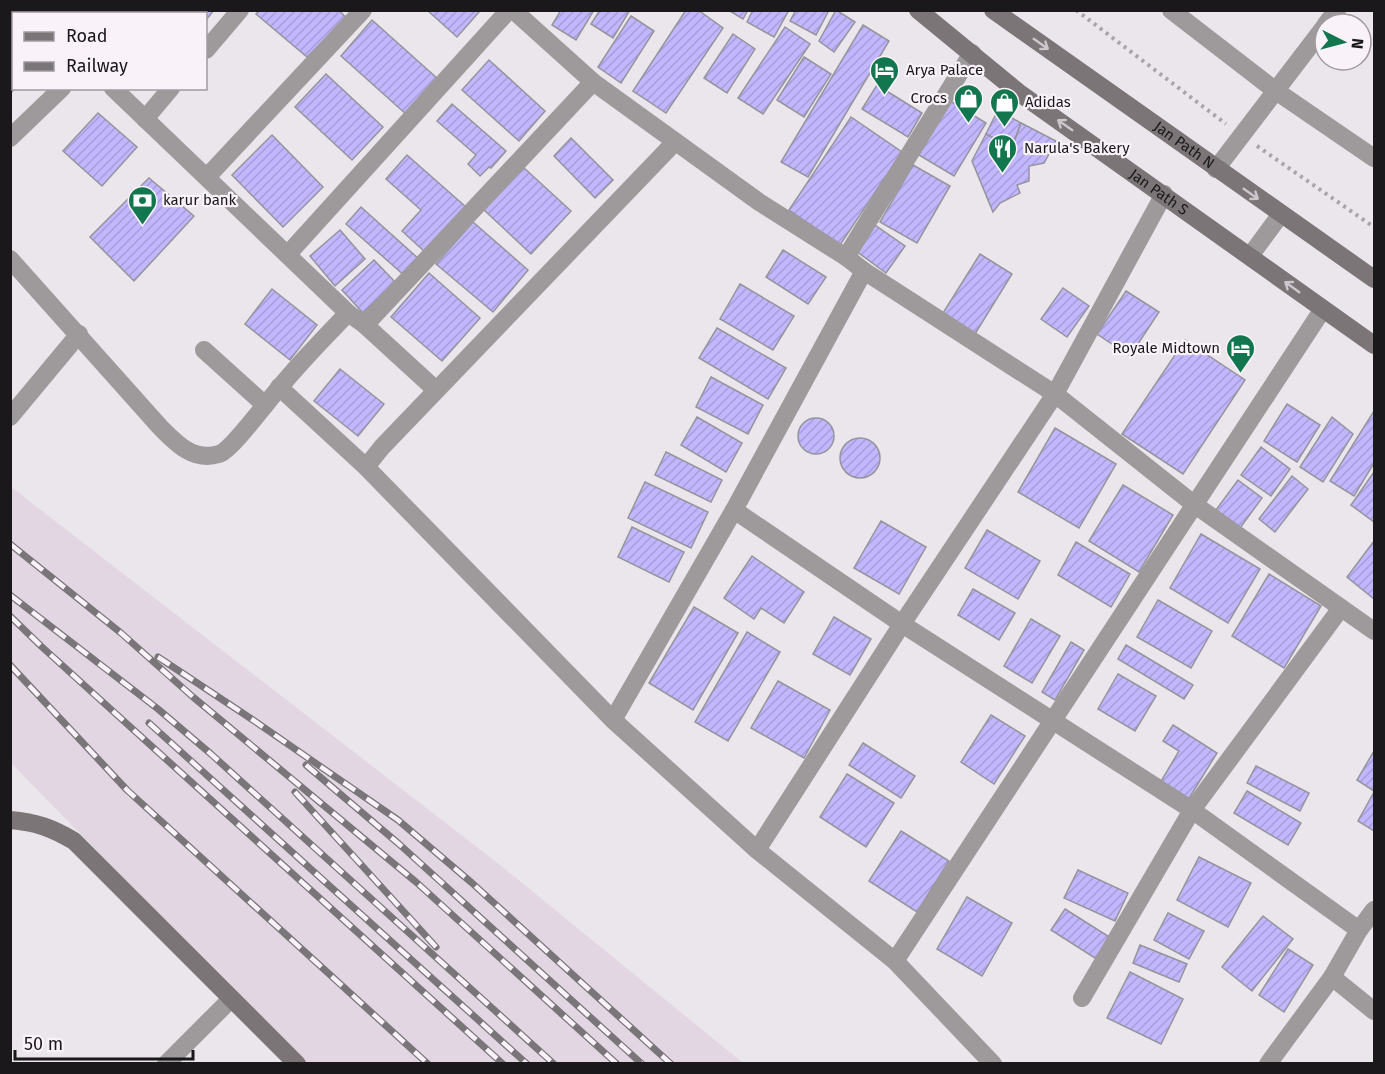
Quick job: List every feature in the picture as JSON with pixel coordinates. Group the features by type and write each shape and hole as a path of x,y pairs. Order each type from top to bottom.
{"main road":[{"name":"Jan Path S","path":"918,10 1018,92 1374,345"},
{"name":"Jan Path N","path":"993,10 1374,279"},
{"path":"10,820 27,821 52,828 74,841 297,1064"}],"street":[{"path":"207,49 240,10"},
{"path":"207,177 363,10"},
{"path":"288,254 511,10 593,82 675,142 759,202 1055,394 1195,505 1374,631"},
{"path":"1171,10 1276,91 1374,158"},
{"path":"1216,169 1313,42"},
{"path":"846,257 972,53"},
{"path":"365,325 593,82"},
{"path":"10,138 60,90"},
{"path":"115,90 348,312 436,390"},
{"path":"145,119 169,90"},
{"path":"366,467 436,390 675,142"},
{"path":"757,850 902,624 1055,394 1164,194"},
{"path":"1250,256 1281,214"},
{"path":"10,259 182,449 201,456 220,454 348,312"},
{"path":"613,720 734,510 864,271"},
{"path":"895,961 1323,309"},
{"path":"10,417 79,334"},
{"path":"204,350 265,405"},
{"path":"279,387 366,467 613,720 757,850 895,961 993,1064"},
{"path":"734,510 902,624 1192,810 1359,930"},
{"path":"1082,998 1192,810 1341,608"},
{"path":"1268,1064 1332,976 1359,930 1374,910"},
{"path":"1332,976 1374,1011"},
{"path":"166,1064 231,999"}],"shaded area":[{"path":"11,487 500,865 743,1063 308,1063 282,1040 11,763"}],"building":[{"path":"46,10 86,10 84,12 48,12"},
{"path":"108,10 155,10 156,12 106,12"},
{"path":"168,10 214,10 207,19 207,12 170,12"},
{"path":"260,10 339,10 347,19 307,57 256,14"},
{"path":"427,10 477,10 479,12 457,37"},
{"path":"561,10 594,10 576,40 552,25"},
{"path":"600,10 630,10 613,38 591,24"},
{"path":"686,10 698,10 723,28 666,113 633,91"},
{"path":"728,10 748,10 743,19"},
{"path":"753,10 789,10 774,37 747,22"},
{"path":"796,10 829,10 816,35 790,21"},
{"path":"836,10 855,22 834,52 819,41"},
{"path":"631,16 654,31 621,83 598,67"},
{"path":"372,20 438,79 407,115 341,56"},
{"path":"863,25 889,41 808,177 781,162"},
{"path":"785,27 810,44 763,114 738,98"},
{"path":"733,34 755,49 727,93 704,78"},
{"path":"10,38 12,40 13,90 10,94"},
{"path":"804,57 831,74 804,117 777,100"},
{"path":"489,60 545,111 519,141 462,90"},
{"path":"326,74 383,127 352,160 295,107"},
{"path":"877,85 922,113 908,137 862,109"},
{"path":"950,101 986,123 954,176 919,155"},
{"path":"452,104 506,151 491,168 489,167 480,176 468,164 476,155 437,121"},
{"name":"Adidas","path":"998,110 1021,123 1012,148 986,134"},
{"path":"98,113 137,147 102,186 63,151"},
{"path":"851,117 902,152 840,245 789,210"},
{"name":"Narula's Bakery","path":"1021,123 1056,141 1044,163 1029,166 1029,181 1017,185 1020,193 1000,203 993,212 972,161 986,134 1012,148"},
{"path":"272,135 323,187 283,227 232,175"},
{"path":"571,138 613,180 595,198 554,156"},
{"path":"407,155 466,207 425,252 402,231 421,210 386,179"},
{"path":"913,165 950,186 917,243 880,222"},
{"path":"523,167 571,211 531,254 484,210"},
{"name":"karur bank","path":"149,178 194,216 134,281 90,237"},
{"path":"361,207 420,260 406,277 346,224"},
{"path":"473,222 528,270 493,312 436,264"},
{"path":"875,225 905,246 886,273 856,251"},
{"path":"340,230 365,259 335,286 310,256"},
{"path":"783,250 826,277 808,304 766,277"},
{"path":"980,254 1012,274 975,334 943,313"},
{"path":"374,260 395,282 363,313 342,290"},
{"path":"429,273 480,318 442,361 391,317"},
{"path":"740,284 794,316 773,350 720,319"},
{"path":"1063,288 1089,306 1067,337 1041,319"},
{"path":"272,289 317,325 290,360 245,324"},
{"path":"1126,291 1159,312 1130,356 1097,334"},
{"path":"717,328 786,368 768,399 699,358"},
{"path":"1185,340 1245,380 1183,474 1122,434"},
{"path":"340,369 384,404 358,436 314,401"},
{"path":"711,377 763,405 748,434 696,407"},
{"path":"1287,404 1320,425 1297,462 1264,441"},
{"path":"1374,411 1374,463 1354,496 1330,481"},
{"path":"697,417 742,443 726,472 681,445"},
{"path":"1332,417 1353,434 1323,482 1300,467"},
{"path":"816,418 829,423 834,436 829,449 816,454 803,449 798,436 803,423"},
{"path":"1055,428 1116,464 1079,528 1018,492"},
{"path":"860,438 874,444 880,458 874,472 860,478 846,472 840,458 846,444"},
{"path":"1261,447 1290,469 1271,496 1241,475"},
{"path":"666,452 722,480 711,502 655,475"},
{"path":"1374,472 1374,522 1351,505"},
{"path":"1292,476 1308,489 1275,532 1259,519"},
{"path":"1238,480 1262,498 1240,528 1216,510"},
{"path":"645,482 708,512 691,548 628,518"},
{"path":"1123,485 1173,515 1139,572 1089,541"},
{"path":"881,521 926,547 899,594 854,568"},
{"path":"632,527 684,552 669,582 618,557"},
{"path":"987,530 1040,561 1018,599 965,568"},
{"path":"1201,534 1260,569 1228,623 1170,588"},
{"path":"1374,541 1374,599 1347,577"},
{"path":"1076,542 1130,574 1111,607 1058,575"},
{"path":"752,556 804,592 784,623 761,608 754,619 724,598"},
{"path":"1269,574 1321,606 1284,668 1232,636"},
{"path":"973,589 1015,613 999,640 958,615"},
{"path":"1158,600 1212,631 1191,668 1137,637"},
{"path":"694,607 738,633 693,710 649,683"},
{"path":"834,617 871,639 850,675 813,654"},
{"path":"1031,619 1060,636 1032,683 1004,666"},
{"path":"747,632 780,652 728,741 695,722"},
{"path":"1071,642 1084,650 1055,700 1042,692"},
{"path":"1126,645 1193,685 1184,699 1118,659"},
{"path":"1118,674 1156,696 1135,731 1098,709"},
{"path":"778,681 830,710 804,758 751,728"},
{"path":"991,715 1025,736 994,784 961,762"},
{"path":"1173,725 1217,753 1188,800 1160,783 1179,751 1163,741"},
{"path":"863,743 915,776 901,798 849,765"},
{"path":"1374,751 1374,791 1357,780"},
{"path":"1256,766 1309,793 1300,811 1247,783"},
{"path":"847,774 894,803 866,847 820,817"},
{"path":"1247,791 1301,823 1288,845 1234,813"},
{"path":"1374,792 1374,831 1358,821"},
{"path":"901,831 949,861 917,912 869,881"},
{"path":"1199,857 1251,883 1228,927 1177,900"},
{"path":"1078,870 1128,893 1115,921 1064,898"},
{"path":"967,897 1012,923 982,976 937,949"},
{"path":"1065,909 1111,938 1098,960 1051,930"},
{"path":"1168,913 1204,931 1189,959 1154,940"},
{"path":"1263,916 1293,939 1252,991 1222,967"},
{"path":"1140,945 1187,964 1179,982 1133,963"},
{"path":"1288,949 1313,965 1284,1012 1259,995"},
{"path":"1130,972 1183,999 1161,1044 1107,1018"}],"railway":[{"path":"10,544 121,633 193,697 416,882 617,1064"},
{"path":"10,595 158,709 211,754 554,1064"},
{"path":"10,616 503,1064"},
{"path":"158,657 398,820 472,883 671,1064"},
{"path":"10,665 127,790 428,1064"},
{"path":"149,723 527,1064"},
{"path":"306,765 399,844 642,1064"},
{"path":"295,792 436,947"}],"place":[{"name":"Arya Palace","path":"885,96"},
{"name":"Crocs","path":"968,124"},
{"name":"Adidas","path":"1004,128"},
{"name":"Narula's Bakery","path":"1003,174"},
{"name":"karur bank","path":"142,226"},
{"name":"Royale Midtown","path":"1241,374"}]}
